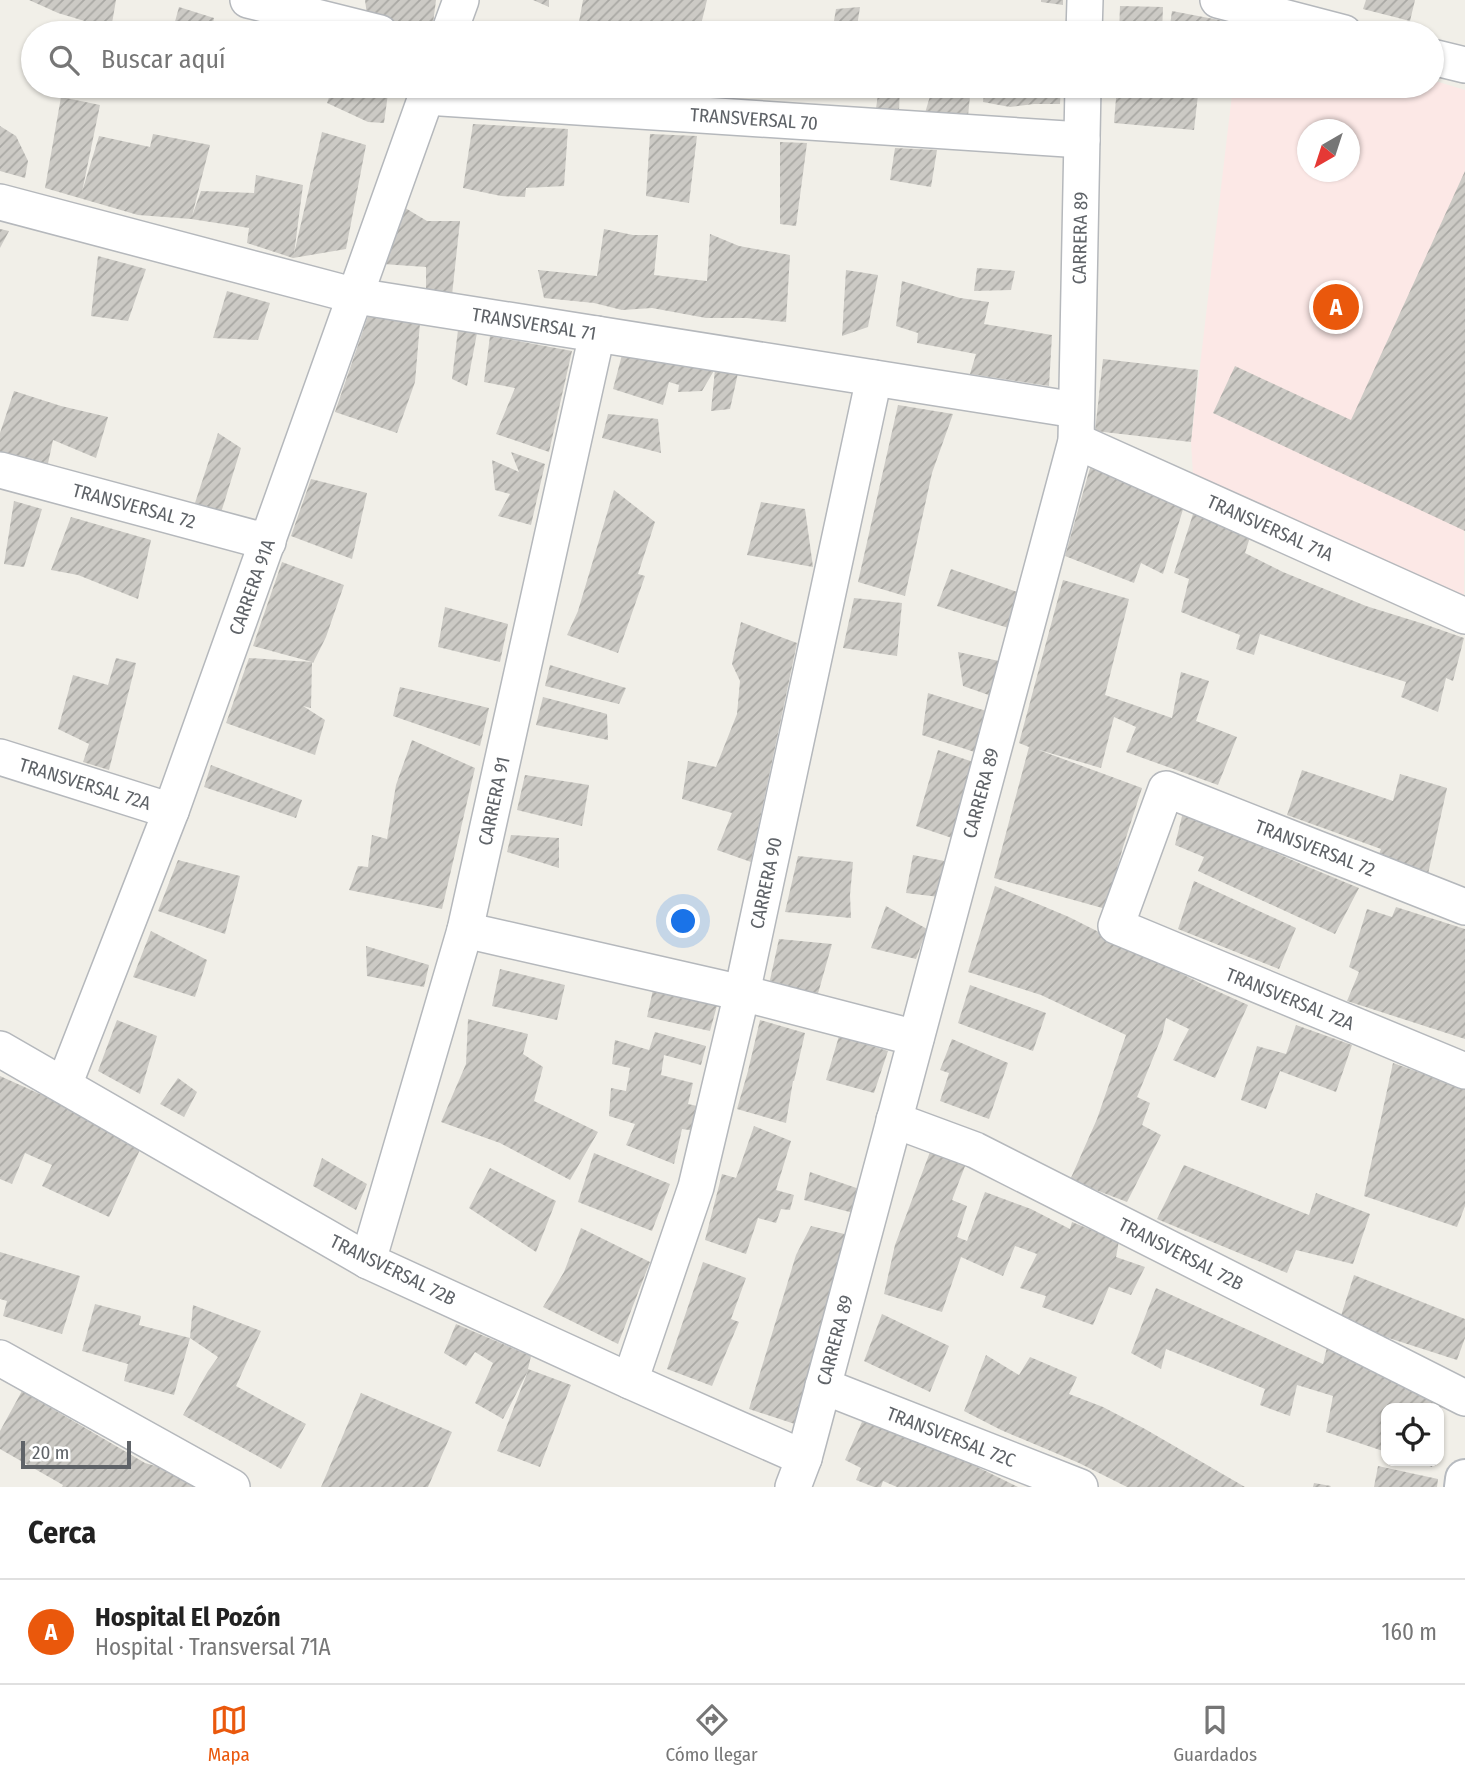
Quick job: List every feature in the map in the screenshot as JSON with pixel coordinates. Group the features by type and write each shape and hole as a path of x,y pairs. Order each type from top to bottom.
{"street":[{"path":"248,0 332,21"},
{"path":"453,21 461,0"},
{"path":"1084,21 1085,0"},
{"path":"1218,0 1298,21"},
{"path":"1444,60 1465,65"},
{"name":"CARRERA 91A","path":"64,1085 171,811 426,98"},
{"name":"TRANSVERSAL 70","path":"510,98 1082,140"},
{"name":"CARRERA 89","path":"799,1473 1076,425 1083,98"},
{"name":"TRANSVERSAL 71","path":"0,202 356,296 874,378 1076,425"},
{"name":"CARRERA 91","path":"368,1261 465,930 597,334"},
{"name":"CARRERA 90","path":"629,1381 696,1187 742,993 874,378"},
{"name":"TRANSVERSAL 71A","path":"1076,425 1465,616"},
{"name":"TRANSVERSAL 72","path":"0,470 268,542"},
{"name":"TRANSVERSAL 72A","path":"0,757 171,811"},
{"name":"TRANSVERSAL 72","path":"1115,926 1166,789 1465,906"},
{"name":"TRANSVERSAL 72A","path":"1115,926 1465,1071"},
{"path":"465,930 742,993 916,1038"},
{"name":"TRANSVERSAL 72B","path":"0,1049 368,1261 629,1381 799,1473"},
{"name":"TRANSVERSAL 72B","path":"894,1120 975,1150 1465,1398"},
{"path":"0,1358 222,1485"},
{"name":"TRANSVERSAL 72C","path":"823,1386 1080,1487"},
{"path":"1464,1487 1465,1479"}],"shaded area":[{"path":"1444,84 1465,90 1464,598 1193,475 1191,442 1232,98 1444,98"}],"building":[{"path":"29,0 116,0 112,21 84,21"},
{"path":"365,0 436,0 433,21 391,21 367,15"},
{"path":"533,0 549,0 549,7"},
{"path":"583,0 707,0 702,21 579,21"},
{"path":"1063,0 1063,5 1041,2"},
{"path":"1366,0 1415,0 1410,21 1363,9"},
{"path":"1120,6 1163,7 1162,21 1119,21"},
{"path":"179,7 214,18 213,21 175,21"},
{"path":"860,7 858,21 834,21 836,9"},
{"path":"1172,11 1224,21 1171,21"},
{"path":"61,98 100,105 82,192 99,136 150,147 153,134 210,145 192,216 201,191 254,193 256,175 303,185 294,254 322,132 366,145 346,249 293,258 247,243 249,228 191,219 138,215 45,188"},
{"path":"329,98 387,98 384,123 368,122 327,103"},
{"path":"877,98 900,98 899,111 876,109"},
{"path":"929,98 970,98 968,116 925,113"},
{"path":"984,98 1060,98 1060,104 1010,107 983,102"},
{"path":"1116,98 1198,98 1194,130 1114,123"},
{"path":"473,124 568,129 564,186 526,188 525,197 501,196 463,188"},
{"path":"0,126 16,136 28,161 25,178 0,171"},
{"path":"650,134 697,136 689,203 646,196"},
{"path":"780,142 807,143 796,226 780,224"},
{"path":"895,148 937,150 931,187 890,180"},
{"path":"1465,171 1465,531 1213,413 1235,366 1351,420"},
{"path":"402,206 427,221 460,221 452,295 426,291 426,267 383,264"},
{"path":"0,229 9,231 0,248"},
{"path":"604,229 633,235 658,235 654,275 707,281 710,234 739,246 790,255 786,322 706,318 652,308 622,310 594,303 544,298 538,270 597,276"},
{"path":"98,256 146,269 128,321 91,316"},
{"path":"977,268 1015,271 1011,290 974,291"},
{"path":"846,270 878,275 868,327 842,336"},
{"path":"902,281 960,298 989,302 984,324 1052,335 1049,386 970,374 976,354 917,343 918,333 896,326"},
{"path":"227,291 270,303 258,340 213,338"},
{"path":"369,313 420,323 415,382 397,433 335,412"},
{"path":"458,330 477,333 467,386 452,379"},
{"path":"490,336 572,351 549,452 496,434 515,388 484,382"},
{"path":"623,351 715,369 702,391 678,392 679,385 669,382 663,405 613,389"},
{"path":"1103,359 1198,370 1191,442 1095,431"},
{"path":"715,369 738,373 730,409 711,411"},
{"path":"14,391 108,417 96,458 53,440 47,468 0,456 0,433"},
{"path":"898,405 953,414 932,473 905,596 858,582"},
{"path":"608,414 658,419 661,453 602,438"},
{"path":"218,433 241,448 220,516 193,509"},
{"path":"511,452 545,464 531,525 498,516 510,494 495,490 492,460 519,472"},
{"path":"1092,461 1185,503 1163,574 1141,563 1134,583 1065,556"},
{"path":"311,479 367,493 352,559 291,536"},
{"path":"614,490 655,522 638,574 645,576 618,653 567,635 578,611"},
{"path":"14,501 42,509 24,567 4,564"},
{"path":"761,502 805,509 813,567 747,555"},
{"path":"1194,511 1251,534 1245,553 1283,572 1366,606 1464,638 1453,681 1446,678 1438,712 1401,697 1406,682 1260,634 1254,655 1236,649 1240,635 1181,612 1189,579 1174,573"},
{"path":"71,517 151,540 138,599 78,575 51,570"},
{"path":"282,562 344,585 326,637 313,663 253,646"},
{"path":"951,569 1023,594 1015,630 937,606"},
{"path":"1063,580 1129,599 1105,695 1172,718 1181,672 1209,681 1196,721 1237,737 1218,785 1126,752 1136,727 1114,717 1101,768 1036,749 1142,788 1106,909 994,878 1029,747 1019,743"},
{"path":"854,598 902,603 897,656 843,648"},
{"path":"445,607 508,624 500,662 438,647"},
{"path":"741,622 797,643 751,862 717,850 732,813 682,799 688,761 716,767 737,714 740,681 732,664"},
{"path":"958,652 1008,663 1000,699 963,686"},
{"path":"116,658 136,663 109,770 83,762 89,744 58,729 73,675 108,685"},
{"path":"249,658 312,662 311,708 303,706 325,720 315,755 226,723"},
{"path":"550,665 626,688 619,704 545,686"},
{"path":"400,687 489,708 480,746 393,716"},
{"path":"928,693 996,714 987,756 922,735"},
{"path":"543,697 607,714 608,740 536,725"},
{"path":"412,740 475,768 442,909 349,890 358,866 368,867 372,835 387,839 396,785"},
{"path":"938,750 985,766 967,843 916,826"},
{"path":"211,765 302,800 296,818 204,787"},
{"path":"1302,770 1393,801 1400,774 1447,788 1428,874 1378,857 1381,849 1287,815"},
{"path":"525,775 589,785 582,826 517,810"},
{"path":"1183,812 1359,888 1335,934 1198,871 1204,857 1175,845"},
{"path":"511,835 559,838 559,868 507,852"},
{"path":"913,855 955,863 948,898 906,893"},
{"path":"798,856 853,862 851,918 785,912"},
{"path":"178,860 240,876 225,934 158,911"},
{"path":"1194,881 1296,928 1279,969 1178,929"},
{"path":"995,886 1069,917 1248,1005 1215,1078 1173,1060 1189,1029 1166,1018 1162,1036 1137,1097 1150,1103 1142,1125 1161,1135 1127,1202 1070,1180 1097,1119 1126,1035 1041,995 968,972"},
{"path":"886,906 927,929 916,959 871,948"},
{"path":"1396,907 1465,929 1465,1039 1347,1001 1359,972 1349,967 1367,909 1392,917"},
{"path":"151,931 207,960 195,997 133,977"},
{"path":"779,939 832,944 815,1004 768,989"},
{"path":"366,946 429,965 424,987 367,976"},
{"path":"500,969 565,985 557,1020 492,1006"},
{"path":"970,985 1046,1013 1033,1051 958,1023"},
{"path":"653,990 718,1002 710,1031 647,1017"},
{"path":"468,1019 528,1034 523,1054 543,1067 534,1101 598,1132 570,1180 500,1143 441,1122 466,1064"},
{"path":"117,1020 157,1036 140,1094 98,1071"},
{"path":"760,1020 805,1033 786,1123 737,1109"},
{"path":"1296,1025 1352,1045 1336,1092 1280,1071 1266,1109 1241,1100 1257,1046 1286,1054"},
{"path":"655,1032 706,1046 701,1065 664,1055 661,1075 693,1083 688,1104 706,1108 704,1132 682,1129 674,1164 626,1145 635,1124 609,1116 611,1088 626,1091 630,1068 612,1064 615,1040 649,1050"},
{"path":"839,1036 888,1051 874,1093 826,1080"},
{"path":"952,1039 1008,1063 989,1119 940,1101 949,1073 940,1070"},
{"path":"1433,1061 1465,1075 1465,1206 1457,1227 1364,1196 1393,1063 1430,1076"},
{"path":"0,1076 144,1141 109,1217 42,1186 52,1165 25,1153 12,1184 0,1179"},
{"path":"178,1078 197,1092 184,1117 160,1104"},
{"path":"754,1126 791,1141 776,1190 794,1195 790,1210 781,1209 776,1223 758,1218 746,1254 705,1240 722,1174 736,1178"},
{"path":"933,1144 967,1161 952,1200 967,1206 957,1237 967,1241 985,1192 1031,1209 1070,1229 1072,1222 1119,1241 1116,1257 1145,1267 1131,1295 1109,1287 1093,1325 1042,1307 1046,1296 1020,1288 1037,1254 1015,1246 1003,1276 961,1257 942,1312 884,1294 895,1245"},
{"path":"594,1153 670,1184 652,1231 578,1202"},
{"path":"322,1158 367,1184 356,1210 313,1186"},
{"path":"1184,1165 1309,1215 1316,1193 1370,1214 1353,1264 1296,1250 1287,1273 1157,1219"},
{"path":"490,1168 556,1201 536,1252 469,1208"},
{"path":"810,1172 868,1192 861,1215 804,1200"},
{"path":"811,1226 857,1237 804,1427 749,1409 796,1255"},
{"path":"581,1228 650,1262 618,1344 543,1307 564,1272"},
{"path":"0,1252 80,1276 62,1334 3,1316 7,1301 0,1299"},
{"path":"703,1262 746,1278 731,1319 739,1322 712,1386 667,1369"},
{"path":"1354,1275 1465,1319 1465,1338 1457,1360 1339,1322"},
{"path":"1156,1288 1323,1364 1327,1347 1446,1397 1443,1403 1381,1403 1381,1450 1326,1432 1333,1396 1297,1385 1290,1416 1260,1405 1265,1389 1166,1349 1161,1369 1131,1353"},
{"path":"95,1304 141,1316 139,1325 190,1338 174,1395 124,1381 128,1364 82,1351"},
{"path":"193,1305 261,1331 236,1386 306,1424 281,1469 183,1415 218,1357 190,1338"},
{"path":"882,1314 949,1346 930,1392 864,1361"},
{"path":"456,1324 531,1356 528,1369 571,1385 540,1467 497,1451 528,1371 503,1419 475,1403 493,1363 475,1352 466,1366 444,1353"},
{"path":"986,1355 1019,1375 1030,1357 1077,1377 1069,1394 1103,1407 1145,1429 1245,1487 1127,1487 1001,1430 964,1411"},
{"path":"22,1391 145,1463 198,1478 193,1487 62,1487 63,1485 0,1449 0,1431"},
{"path":"361,1393 452,1432 428,1487 321,1487"},
{"path":"865,1415 1018,1487 897,1487 883,1481 881,1487 874,1487 856,1480 861,1468 845,1460"},
{"path":"1378,1466 1438,1479 1437,1487 1374,1487"},
{"path":"1314,1483 1331,1486 1313,1487"}],"place":[{"name":"Hospital El Pozón","path":"1336,307"}]}
